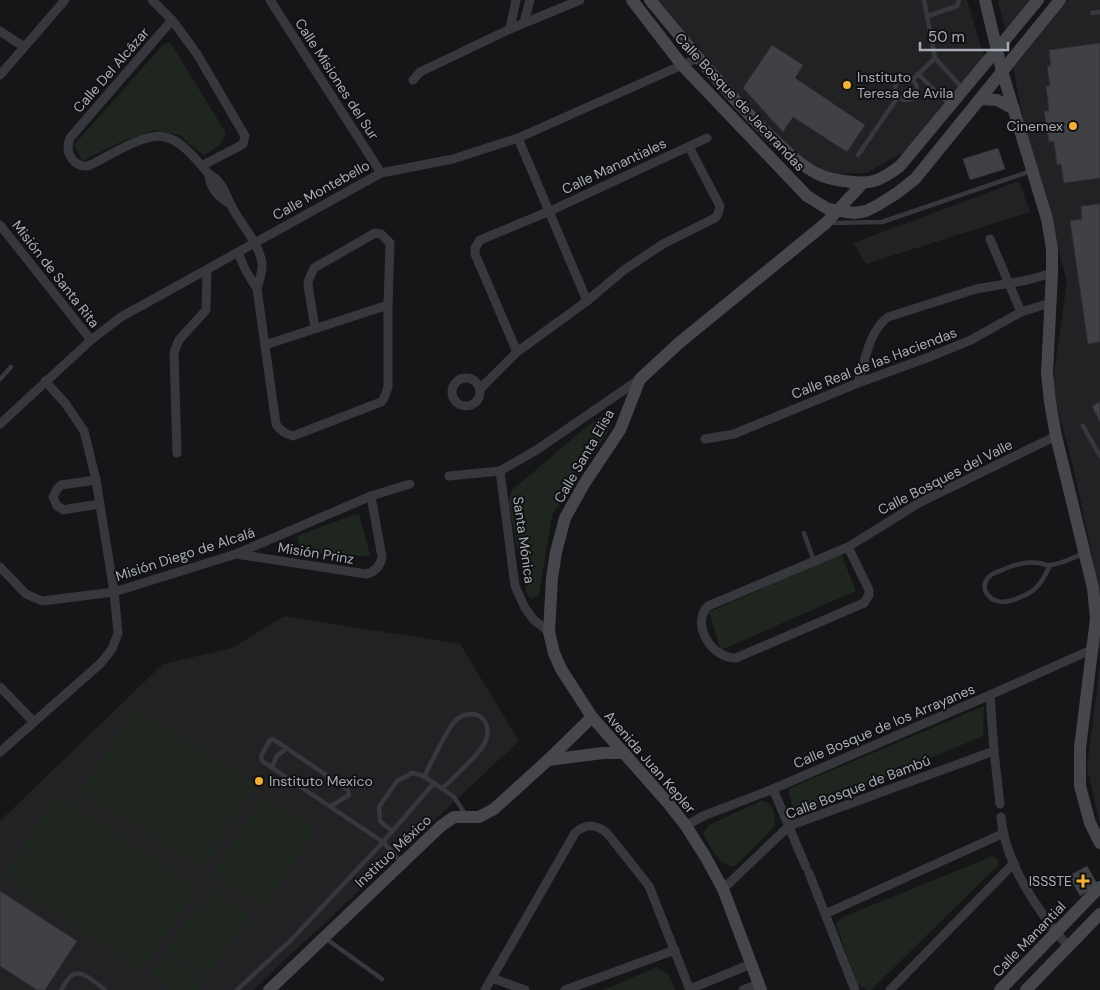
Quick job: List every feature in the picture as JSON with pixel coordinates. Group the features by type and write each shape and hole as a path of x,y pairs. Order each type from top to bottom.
{"street":[{"path":"0,75 65,0"},
{"path":"152,0 172,20 197,54 242,130 244,140 238,147 203,165 219,197 229,203 254,243 262,265 257,289 276,424 287,435 293,436 381,402 384,398 388,387 390,242 381,234 375,233 314,268 308,285 315,328"},
{"name":"Calle Misiones del Sur","path":"270,0 381,173"},
{"path":"510,29 516,0"},
{"path":"524,22 530,0"},
{"path":"413,80 420,72 524,22 580,0"},
{"name":"Calle Bosque de Jacarandas","path":"632,0 682,65 807,196 818,204 838,211"},
{"name":"Calle Bosque de Jacarandas","path":"650,0 698,58 756,122 805,167 820,175 862,184"},
{"path":"985,0 1002,71 1047,219 1052,250 1047,373 1050,402 1056,436 1093,588 1096,619 1080,748 1080,786 1090,823 1100,843"},
{"path":"449,476 500,471 538,449 640,379 679,343 826,224 862,184 879,180 900,166 1038,0"},
{"path":"838,211 854,213 866,211 878,205 915,179 1060,0"},
{"name":"Calle Del Alcázar","path":"172,20 70,138 67,147 68,152 73,160 83,166 88,166 137,142 156,136 166,137 180,144 203,165"},
{"path":"0,30 24,47"},
{"name":"Calle Montebello","path":"0,424 91,340 121,317 381,173 453,159 518,138 698,58"},
{"path":"980,100 996,100 1014,109"},
{"name":"Calle Manantiales","path":"518,138 586,301"},
{"name":"Calle Manantiales","path":"517,352 475,254 475,248 480,240 550,211 707,138"},
{"path":"480,389 517,352 624,270 648,253 715,218 720,206 690,146"},
{"name":"Misión de Santa Rita","path":"0,225 91,340"},
{"path":"990,239 1021,312"},
{"path":"238,253 257,289"},
{"path":"177,453 174,352 179,340 206,310 207,270"},
{"path":"858,383 874,334 878,326 888,316 976,289 1052,273"},
{"name":"Calle Real de las Haciendas","path":"705,439 734,434 858,383 971,340 1021,312 1050,303"},
{"path":"265,346 388,305"},
{"name":"Calle Santa Elisa","path":"592,717 561,670 554,653 549,632 552,578 556,552 565,518 584,484 620,430 640,379"},
{"path":"0,752 101,663 112,649 118,633 114,592 96,480 84,431 65,403 45,381"},
{"name":"Calle Bosques del Valle","path":"848,547 869,590 869,595 864,603 736,658 726,657 712,648 701,625 702,615 708,606 848,547 919,503 1056,436"},
{"name":"Santa Mónica","path":"500,471 516,586 534,620 549,632"},
{"path":"96,480 61,485 53,497 57,506 64,510 100,504"},
{"name":"Misión Diego de Alcalá","path":"0,567 26,594 42,601 114,592 236,554 372,496 410,484"},
{"name":"Misión Prinz","path":"236,554 366,574 371,573 380,564 382,557 372,496"},
{"name":"Calle Bosque de los Arrayanes","path":"686,826 703,816 773,789 1093,649"},
{"path":"0,687 34,722"},
{"path":"990,695 1000,804"},
{"name":"Avenida Juan Kepler","path":"592,717 668,803 686,826 705,856 723,889 760,987"},
{"name":"Instituo México","path":"270,990 448,820 458,816 479,817 494,809 592,717"},
{"name":"Calle Bosque de Bambú","path":"723,889 789,826 994,751"},
{"path":"548,760 603,752 624,753"},
{"path":"773,789 826,914 855,990"},
{"path":"1001,817 1002,834 1024,884 1056,932 1068,946"},
{"path":"485,990 575,833 581,827 586,826 600,828 607,833 649,886 690,990 751,964"},
{"path":"826,914 1002,834"},
{"path":"890,990 1014,863"},
{"name":"Calle Manantial","path":"1000,990 1100,887"},
{"path":"1026,990 1100,914"},
{"path":"565,990 674,950"},
{"path":"492,978 524,990"},
{"path":"743,990 760,987"}],"lane":[{"path":"924,0 935,58 963,90"},
{"path":"928,16 957,6 959,0"},
{"path":"1092,13 1100,12"},
{"path":"912,80 935,58"},
{"path":"918,74 950,105"},
{"path":"906,78 912,80 917,89 914,97 906,100 898,97 895,89 898,82 906,78"},
{"path":"858,155 898,97"},
{"path":"826,224 882,222 1033,171"},
{"path":"0,379 11,367"},
{"path":"1083,426 1100,456"},
{"path":"804,533 814,561"},
{"path":"1050,565 1040,584 1032,593 1026,596 1006,602 994,600 986,593 985,589 991,575 1004,569 1026,562 1050,565 1084,553"},
{"path":"424,777 454,722 465,714 476,714 483,718 488,725 488,735 483,746 442,789"},
{"path":"331,806 349,795 348,790 287,748 272,739 270,740 260,758 383,842 402,863"},
{"path":"272,767 277,756 287,748"},
{"path":"392,831 380,821 379,807 397,781 408,774 417,773 454,797 469,818"},
{"path":"237,990 292,939 383,842 434,783"},
{"path":"324,938 382,979"},
{"path":"61,990 71,976 79,973 105,990"}],"shaded area":[{"name":"Instituto Teresa de Avila","path":"658,0 967,0 985,59 904,152 867,173 831,174 795,154 694,46"},
{"path":"998,0 1030,0 1006,31 1004,25"},
{"path":"1068,0 1100,0 1100,663 1094,564 1073,466 1052,387 1067,282 1024,123 1013,68"},
{"path":"170,42 226,133 220,145 204,155 180,135 154,130 121,142 82,161 74,145 163,45"},
{"path":"1019,181 1030,212 866,264 853,243"},
{"path":"601,417 610,422 608,432 552,515 539,595 532,599 527,594 508,502 512,490 590,424"},
{"path":"359,513 370,556 301,553 297,536"},
{"path":"841,554 856,591 721,650 709,612"},
{"name":"Instituto Mexico","path":"284,616 460,644 519,741 253,990 0,990 0,821 163,664 232,648"},
{"path":"1100,665 1100,825 1087,767"},
{"path":"984,706 983,736 795,815 788,789"},
{"path":"134,707 257,785 203,869 80,791"},
{"path":"58,795 197,887 141,971 3,879"},
{"path":"262,796 315,829 265,907 212,874"},
{"path":"761,801 768,803 773,809 775,826 735,866 724,863 716,855 703,834 709,825"},
{"path":"993,856 998,860 998,865 871,990 858,985 836,924 843,917"},
{"path":"212,888 251,917 206,978 167,949"},
{"path":"167,953 204,981 198,990 170,990 151,975"},
{"path":"657,967 669,975 675,990 603,990"}],"building":[{"name":"Cinemex","path":"1100,43 1100,178 1064,183 1061,164 1057,165 1054,141 1049,142 1044,111 1049,111 1046,86 1050,86 1047,66 1051,66 1049,50"},
{"path":"772,45 803,65 795,78 865,125 847,152 793,117 783,132 743,88"},
{"path":"998,148 1005,169 970,180 963,159"},
{"path":"1100,204 1100,342 1088,344 1070,221 1082,219 1081,206"},
{"path":"1100,402 1100,422 1092,406"},
{"name":"ISSSTE","path":"1087,866 1098,885 1080,896 1069,876"},
{"path":"0,891 77,941 45,990 37,990 0,966"}],"place":[{"name":"Instituto Teresa de Avila","path":"847,85"},
{"name":"Cinemex","path":"1073,126"},
{"name":"Instituto Mexico","path":"259,781"},
{"name":"ISSSTE","path":"1083,881"}]}
